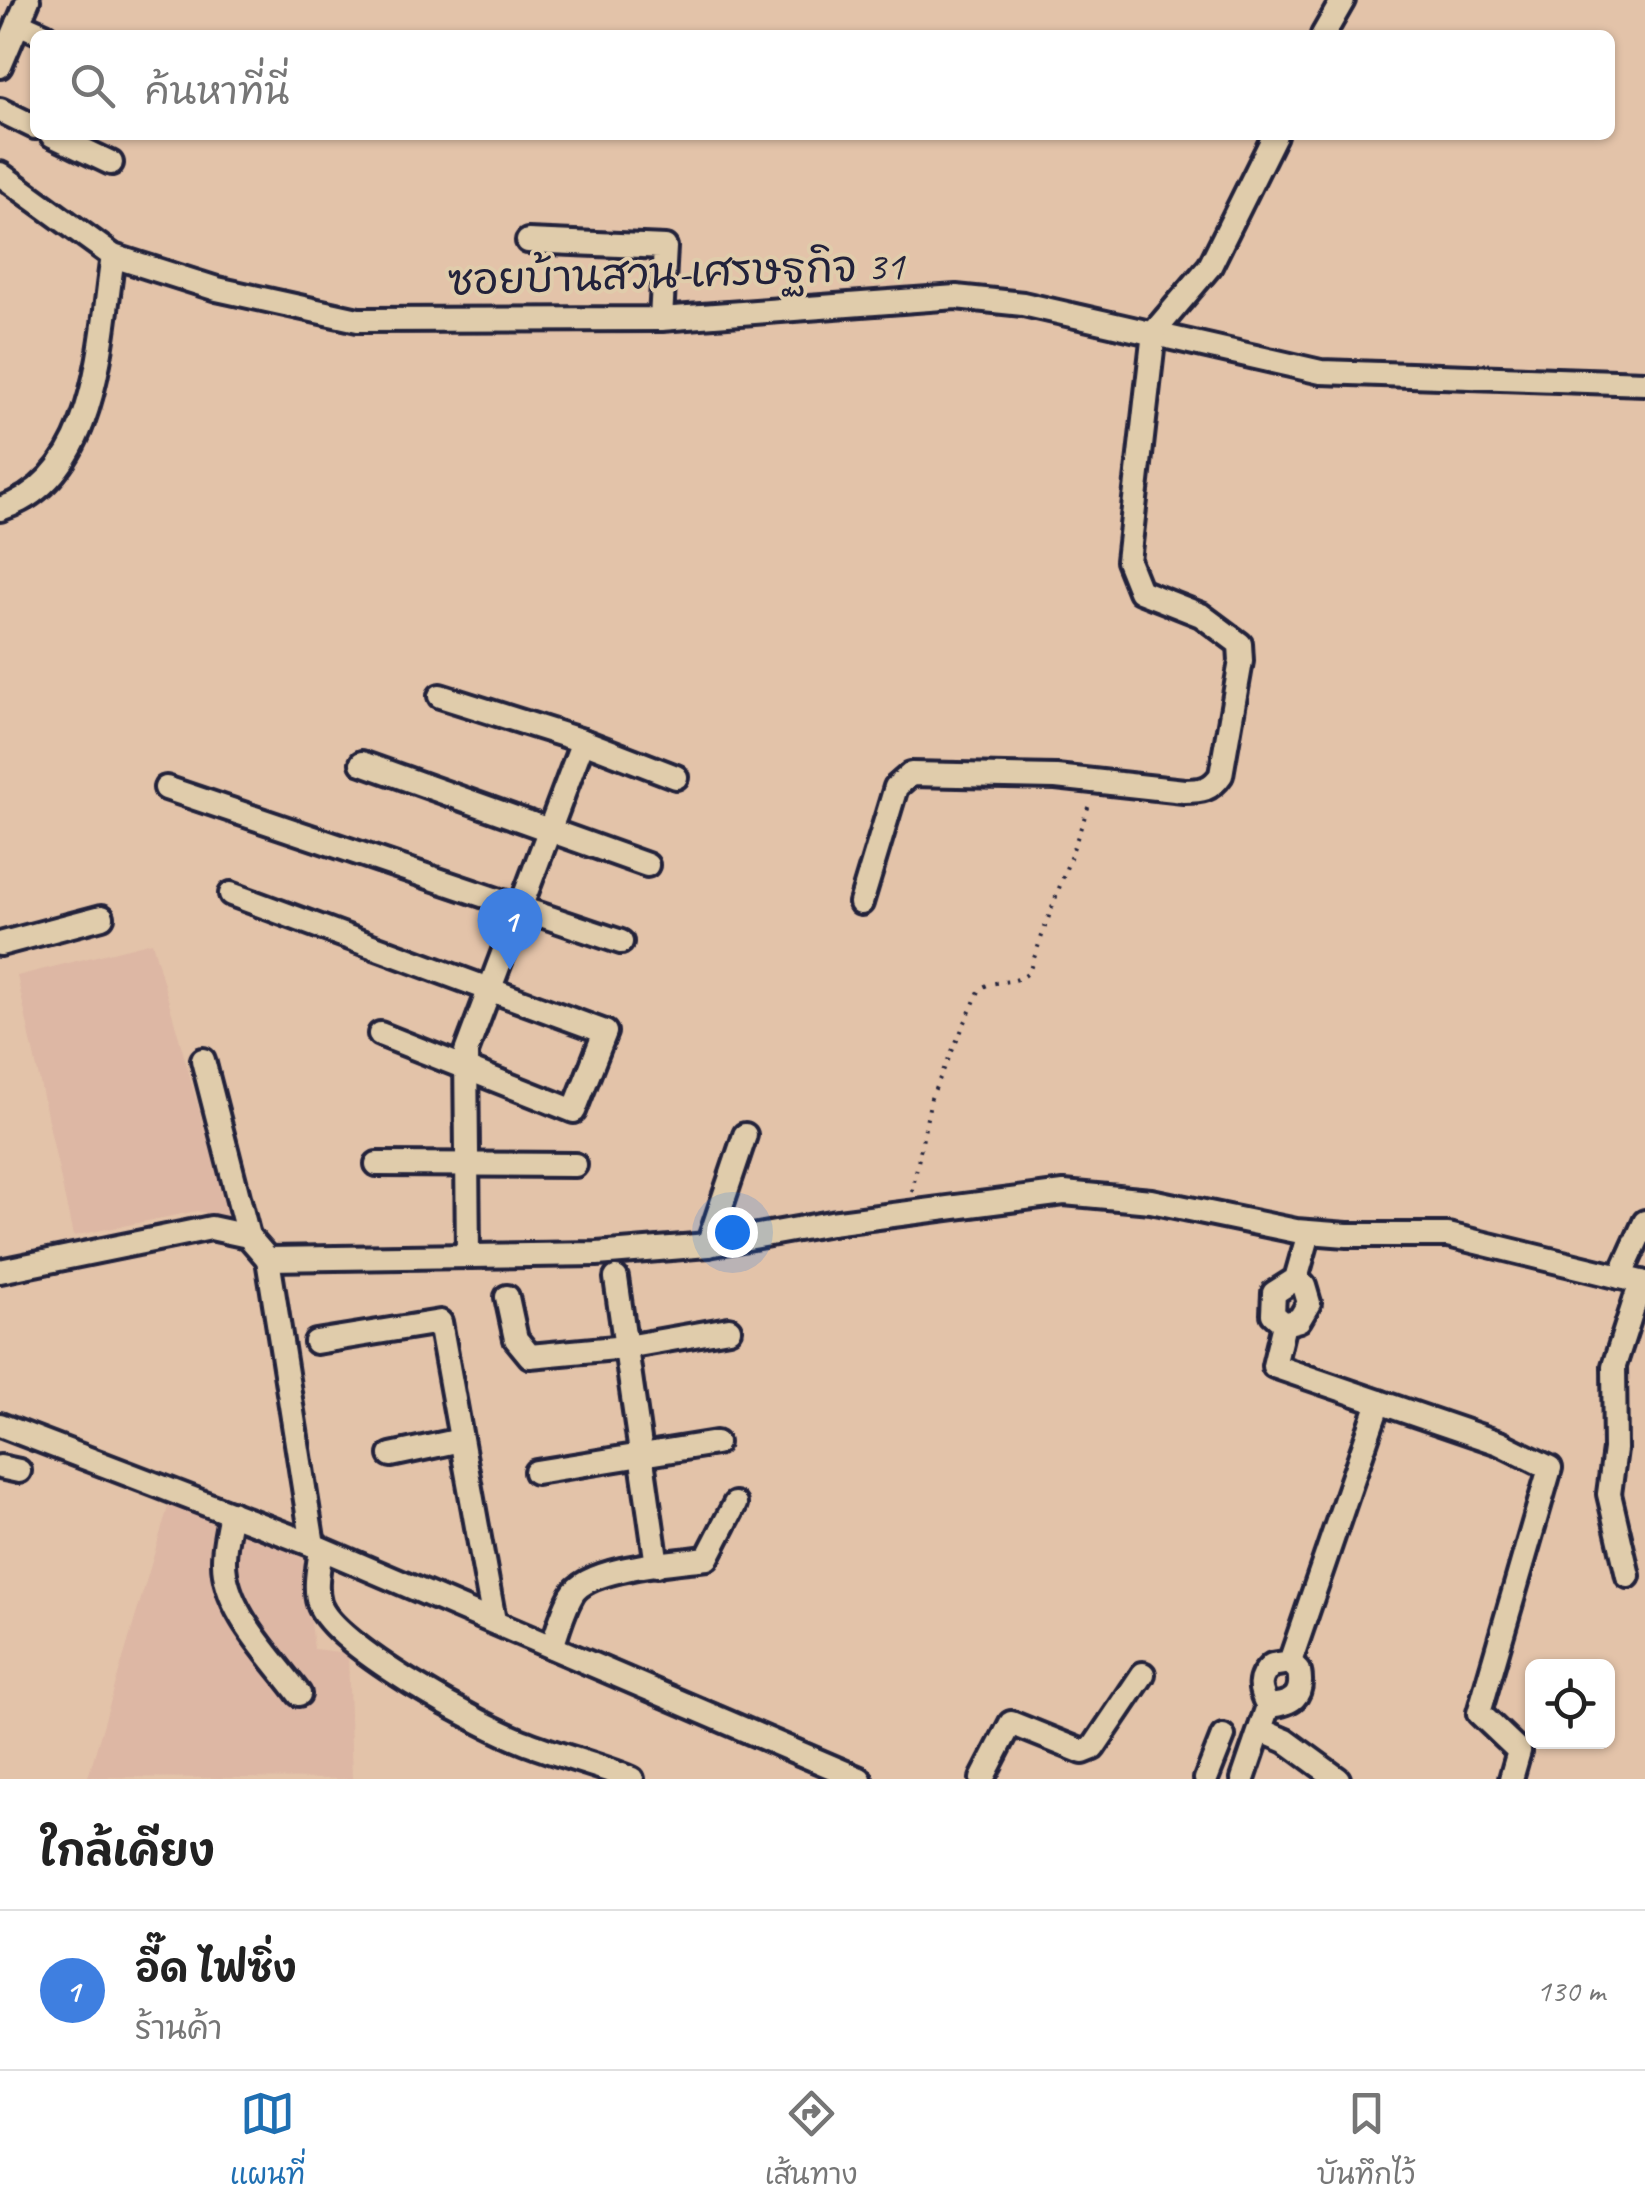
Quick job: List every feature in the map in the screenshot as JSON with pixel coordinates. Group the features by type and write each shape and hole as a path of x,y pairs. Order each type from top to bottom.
{"street":[{"path":"1326,30 1343,0"},
{"path":"0,3 23,12 41,30"},
{"path":"0,66 23,12"},
{"path":"0,110 30,125"},
{"path":"63,140 112,163"},
{"path":"861,903 896,787 902,778 912,774 1056,777 1184,791 1200,791 1214,785 1221,775 1241,661 1240,644 1201,614 1140,591 1128,562 1154,332 1210,266 1273,140"},
{"name":"ซอยบ้านสวน-เศรษฐกิจ 31","path":"0,174 113,256 217,289 358,320 661,319 956,297 1024,304 1321,372 1645,383"},
{"path":"528,241 665,247 661,319"},
{"path":"0,509 16,504 38,489 72,446 84,420 113,256"},
{"path":"440,696 584,741 676,777"},
{"path":"468,1255 466,1052 584,741"},
{"path":"362,763 648,865"},
{"path":"166,788 621,942"},
{"path":"230,894 605,1032 574,1110 380,1034"},
{"path":"0,944 102,918"},
{"path":"203,1060 248,1236 268,1259 317,1547 320,1606 332,1624 384,1665 474,1719 528,1744 632,1779"},
{"path":"708,1246 746,1135"},
{"path":"377,1164 575,1165"},
{"path":"268,1259 597,1254 708,1246 908,1212 1064,1193 1151,1201 1309,1232 1448,1235 1635,1281"},
{"path":"1628,1576 1609,1494 1615,1449 1614,1366 1645,1222"},
{"path":"0,1271 189,1230 211,1228 248,1236"},
{"path":"1309,1232 1296,1280 1304,1286 1309,1303 1299,1320 1284,1324 1273,1364 1276,1369 1499,1443 1550,1468 1479,1713 1519,1751 1511,1779"},
{"path":"616,1278 658,1565"},
{"path":"507,1297 516,1338 530,1356 626,1347 729,1329"},
{"path":"316,1342 440,1322 494,1621"},
{"path":"1243,1779 1268,1706 1283,1705 1296,1699 1300,1692 1298,1671 1290,1662 1380,1402"},
{"path":"0,1424 317,1547 860,1779"},
{"path":"391,1454 461,1440"},
{"path":"536,1472 716,1443"},
{"path":"552,1647 573,1591 588,1580 611,1573 707,1558 735,1504"},
{"path":"231,1514 224,1559 232,1596 248,1626 299,1694"},
{"path":"982,1779 1012,1723 1082,1752 1092,1748 1143,1674"},
{"path":"1260,1730 1286,1741 1338,1779"},
{"path":"1206,1779 1224,1736"}],"path":[{"path":"908,1212 931,1098 980,989 988,983 1018,980 1028,972 1097,781"}],"shaded area":[{"path":"152,942 230,1219 197,1211 73,1236 17,976"},
{"path":"169,1504 304,1557 314,1649 348,1653 352,1779 88,1777"}],"place":[{"name":"อี๊ด ไฟซิ่ง","path":"510,970"}]}
